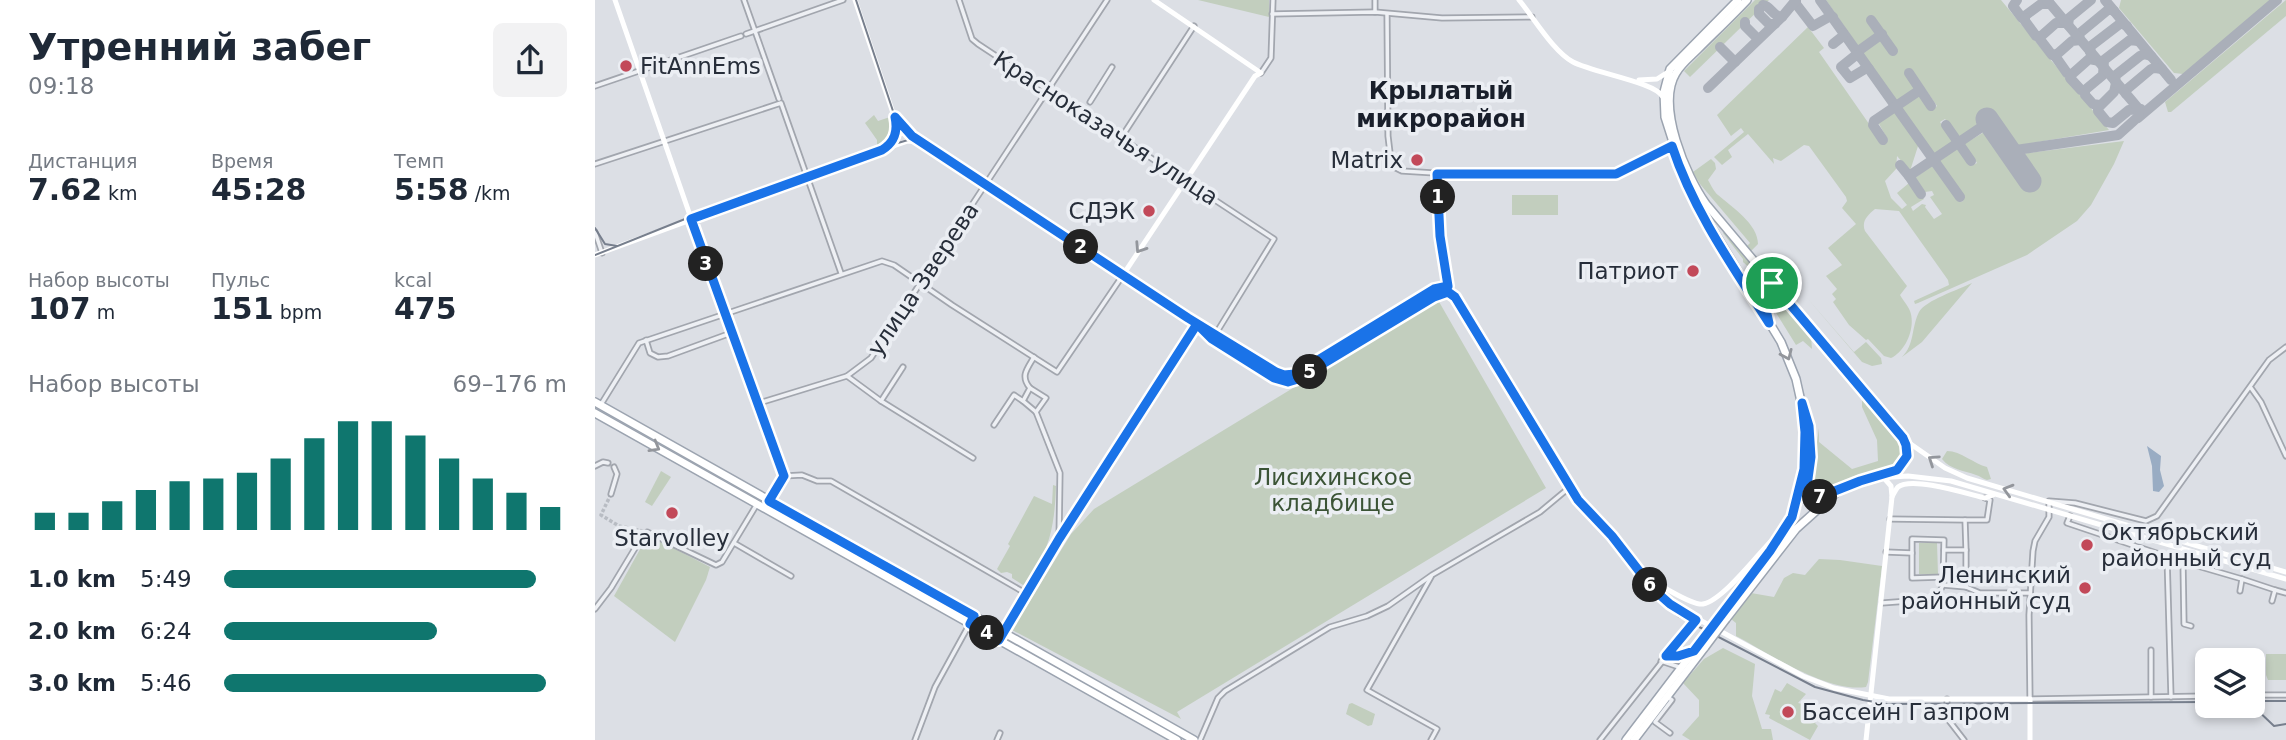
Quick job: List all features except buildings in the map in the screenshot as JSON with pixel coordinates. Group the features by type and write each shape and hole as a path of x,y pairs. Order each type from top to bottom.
{"main road":[{"path":"615,0 731,333 784,476 769,501"},
{"path":"855,0 897,128 894,138 882,150"},
{"path":"1123,275 1255,76 1261,73 1154,0"},
{"path":"1519,0 1565,56 1614,77 1650,85 1663,97"},
{"path":"1614,77 1649,80 1663,76 1738,0"},
{"path":"1747,0 1683,63 1673,79 1670,103 1672,124 1685,166 1696,190 1725,228 1903,438 1958,474 2049,502 2075,506 2273,572 2286,579"},
{"path":"1670,69 1663,97 1665,117 1684,180 1792,366 1809,426 1809,491 1819,497 1900,467 1907,453 1903,438"},
{"path":"895,117 906,131 926,145 1278,380 1293,381 1442,292 1454,295"},
{"path":"595,255 908,141 926,145"},
{"path":"1769,323 1761,288 1765,283 1772,283"},
{"path":"1214,336 1276,372 1292,375 1434,289 1448,286 1578,500 1651,586 1670,604 1814,681 1889,699 2030,699 2030,740"},
{"path":"1001,636 1059,539 1197,324"},
{"path":"598,403 974,616 1001,636 1177,740"},
{"path":"1626,740 1724,617 1794,513 1804,469 1805,432 1802,403"},
{"path":"595,413 970,624 1001,636 1193,740"},
{"path":"1860,481 1908,476 1942,480 2273,572 2286,572"},
{"path":"1865,740 1892,497 1891,486 1884,477"},
{"path":"1892,497 1897,488 1905,484 1940,487 1985,498 1996,495"},
{"path":"1724,617 1764,575 1780,549 1810,515 1842,489"},
{"path":"1630,559 1648,577 1700,604 1712,600 1738,578 1771,539 1787,525"},
{"path":"1780,549 1787,542 1796,544"},
{"path":"1670,604 1664,594 1672,591"},
{"path":"1634,740 1667,696 1694,651 1703,645"}],"street":[{"path":"744,0 841,274"},
{"path":"746,34 842,0"},
{"name":"Красноказачья улица","path":"959,0 972,39 1049,90 1085,110 1121,138 1274,239 1214,336"},
{"name":"улица Зверева","path":"847,376 871,358 1107,0"},
{"path":"1261,73 1271,58 1273,0"},
{"path":"1375,0 1375,12"},
{"path":"1272,14 1375,12 1442,18 1533,17"},
{"path":"1387,14 1387,124 1391,160 1394,167 1402,172 1616,174 1672,146"},
{"path":"1121,138 1194,26"},
{"path":"595,86 741,36"},
{"path":"1090,102 1112,67"},
{"path":"595,164 684,136 780,101"},
{"path":"1437,174 1440,236 1448,286"},
{"path":"595,232 603,253"},
{"path":"595,413 598,403 634,348 646,340 876,262 888,262 1057,372 1123,275"},
{"path":"646,340 650,353 663,357 731,333"},
{"path":"2075,506 2146,520 2157,516 2269,360 2286,347"},
{"path":"1034,357 1024,375 1025,382 1045,398 1036,412"},
{"path":"881,401 903,368"},
{"path":"759,403 847,376 881,401 972,458"},
{"path":"1023,401 1030,387"},
{"path":"2251,388 2261,402 2286,456"},
{"path":"994,425 1014,395 1036,412 1060,473 1059,539"},
{"path":"595,466 608,463"},
{"path":"611,494 617,474 614,467"},
{"path":"784,476 802,475 817,481 831,481 1027,594"},
{"path":"1200,740 1218,698 1225,691 1330,627 1367,616 1388,606 1432,575 1540,512 1570,487"},
{"path":"1890,519 1987,520 1990,500 1985,498"},
{"path":"2049,502 2049,517 2035,541 2030,593 2030,699 2195,697"},
{"path":"595,609 647,532 712,564 722,562 757,504"},
{"path":"2070,516 2067,523 2286,593"},
{"path":"1965,520 1966,587"},
{"path":"1880,603 1936,599 1944,578 1944,540 1913,540 1912,578 1944,578"},
{"path":"734,543 791,576"},
{"path":"1944,550 1965,550"},
{"path":"1886,552 1912,553"},
{"path":"2167,556 2171,698"},
{"path":"2183,562 2184,624 2191,625"},
{"path":"1430,740 1437,729 1367,690 1432,575"},
{"path":"2240,591 2242,579"},
{"path":"1943,585 1966,587 1980,593 2030,593"},
{"path":"2272,601 2276,590"},
{"path":"915,740 935,687 974,616"},
{"path":"1600,740 1696,620"},
{"path":"2151,650 2151,698"},
{"path":"1666,656 1678,656 1694,651"},
{"path":"1661,661 1686,665"},
{"path":"2265,695 2286,695"},
{"path":"1667,696 1672,700 1655,722 1670,733"},
{"path":"1947,699 1947,718 1963,740"},
{"path":"997,740 1000,733"}],"green space":[{"path":"1198,0 1269,0 1269,17"},
{"path":"1755,0 1769,0 1690,77 1684,71"},
{"path":"1826,0 2001,0 2109,130 2015,146 1988,108 1981,113 1987,122 1960,139 1945,119 1940,122 1954,143 1936,156 1902,109 1902,106 1919,93 1932,110 1937,106 1911,69 1906,73 1917,90 1896,101 1862,52 1880,38 1893,55 1897,51 1872,16 1867,19 1878,35 1860,49"},
{"path":"2121,0 2272,0 2183,74 2174,73 2119,8"},
{"path":"2286,0 2286,16 2168,112 2165,102"},
{"path":"1808,27 1824,48 1819,52 1883,144 1888,140 1878,122 1894,111 1897,111 1919,143 1910,171 1897,156 1896,169 1885,181 1891,198 1902,209 1907,205 1897,193 1909,183 1924,199 1911,207 1913,211 1922,204 1926,205 1934,219 1942,214 1930,197 1934,195 1932,191 1925,192 1915,178 1934,164 1961,202 1963,201 1964,197 1939,161 1958,148 1971,166 1977,163 1964,144 1986,131 2024,185 2028,186 2036,181 2037,177 2021,154 2124,141 2091,205 2077,221 2027,255 1915,304 1914,301 1949,285 1948,280 1899,211 1872,211 1865,221 1865,231 1907,286 1900,295 1912,317 1911,331 1905,344 1891,358 1884,356 1868,339 1849,325 1833,302 1836,299 1832,294 1837,289 1826,276 1842,265 1828,248 1856,224 1842,208 1847,201 1846,197 1809,146 1804,145 1781,161 1773,158 1774,164 1748,134 1728,150 1732,157 1722,165 1714,157 1744,132 1741,128 1731,136 1717,115"},
{"path":"874,115 878,121 890,117 892,129 890,137 877,148 877,140 865,123"},
{"path":"1711,159 1716,169 1708,180 1717,194 1743,216 1754,230 1758,244 1751,251 1747,246 1750,243 1693,172"},
{"path":"1512,195 1558,195 1558,215 1512,215"},
{"path":"1724,232 1766,281 1758,286 1756,297 1749,285 1754,272 1743,262"},
{"path":"1972,283 1922,342 1902,357 1909,347 1919,312 1935,299"},
{"path":"1771,287 1811,336 1812,349 1803,341 1796,345 1763,292 1765,288"},
{"path":"1808,299 1854,352 1866,342 1881,358 1882,364 1872,366 1862,362"},
{"name":"Лисихинское кладбище","path":"1438,300 1546,488 1177,712 1181,719 1012,630 1071,534 1094,509"},
{"path":"1862,396 1899,442 1903,451 1902,458 1895,467 1871,472 1818,495 1811,485 1819,428 1819,442 1852,469 1878,461 1877,440 1862,407"},
{"path":"1947,451 1987,467 1991,479 1986,480 1949,465 1942,459"},
{"path":"661,471 671,477 652,506 645,502"},
{"path":"1053,485 1056,486 1056,497 1049,539 1032,576 1023,585 1012,578 1012,574 1001,573 997,569 1034,496 1052,504"},
{"path":"648,535 710,567 675,642 614,596"},
{"path":"1919,543 1937,543 1938,574 1919,574"},
{"path":"1819,559 1882,566 1866,687 1834,684 1817,678 1736,636 1736,623 1731,619 1751,593 1774,597 1784,578 1793,573 1805,575"},
{"path":"1723,648 1755,664 1752,696 1762,729 1771,729 1773,740 1690,740 1682,735 1699,716 1699,700 1683,683 1704,659"},
{"path":"2266,654 2286,654 2286,680 2268,680"},
{"name":"Бассейн Газпром","path":"1787,683 1806,694 1798,703 1811,706 1809,711 1820,715 1815,723 1818,726 1810,740 1765,714 1775,689 1781,692"},
{"path":"1349,704 1375,714 1372,725 1368,726 1346,714"}],"water":[{"path":"2147,446 2161,456 2160,470 2164,486 2159,492 2153,491 2152,466"}],"taxiway":[{"path":"1796,0 1796,4 1813,26 1833,17"},
{"path":"1708,88 1782,17 1796,0"},
{"path":"1820,0 1960,197"},
{"path":"2017,0 2013,6 2022,18 2041,4 2050,4"},
{"path":"2009,151 2118,135 2139,116 2138,108 2047,0"},
{"path":"2068,25 2069,18 2091,0"},
{"path":"2105,0 2171,80"},
{"path":"2138,118 2277,0"},
{"path":"1763,5 1782,17"},
{"path":"1759,9 1759,14 1769,24 1775,24"},
{"path":"2079,39 2080,33 2109,9 2114,11"},
{"path":"2025,18 2036,36 2040,36"},
{"path":"1871,20 1893,51"},
{"path":"1745,22 1745,26 1758,39"},
{"path":"2056,54 2052,55 2039,38 2056,23 2066,23"},
{"path":"2090,52 2091,46 2121,23 2127,26"},
{"path":"1833,44 1843,33"},
{"path":"1857,52 1882,34"},
{"path":"2071,74 2067,73 2055,56 2072,41 2080,40"},
{"path":"2099,105 2093,104 2085,95 2085,90 2103,75 2104,60 2130,40 2138,41"},
{"path":"1720,47 1735,62"},
{"path":"1860,57 1856,55 1841,67 1850,78 1869,69"},
{"path":"2115,81 2116,75 2140,56 2151,56"},
{"path":"2085,90 2081,90 2070,78 2071,75 2089,59 2100,61"},
{"path":"2126,94 2126,90 2151,69 2162,69"},
{"path":"1909,73 1931,106"},
{"path":"2116,83 2114,92 2098,108 2107,122 2113,123 2129,110 2141,109"},
{"path":"1883,140 1873,125 1874,121 1920,90"},
{"path":"1921,194 1909,176 1989,122"},
{"path":"1946,125 1971,161"},
{"path":"1900,165 1909,176"}],"runway":[{"path":"1987,119 2030,181"}],"tunnel":[{"path":"611,494 601,515 619,526 647,532"}],"tram line":[{"path":"856,0 898,126"},
{"path":"894,117 911,137 1281,378 1297,377 1441,290 1450,289 1455,292 1597,520 1651,595 1678,616 1815,687 1887,704 2195,702"},
{"path":"595,255 690,217 881,148 908,140 920,141"},
{"path":"595,228 605,244 617,246"},
{"path":"2265,701 2286,701"},
{"path":"2265,717 2274,726 2286,724"}],"place":[{"name":"FitAnnEms","path":"626,66"},
{"name":"Matrix","path":"1417,160"},
{"name":"СДЭК","path":"1149,211"},
{"name":"Патриот","path":"1693,271"},
{"name":"Starvolley","path":"672,513"},
{"name":"Октябрьский районный суд","path":"2087,545"},
{"name":"Ленинский районный суд","path":"2085,588"},
{"name":"Бассейн Газпром","path":"1788,712"}],"district":[{"name":"Крылатый микрорайон","path":"1441,105"}],"route":[{"path":"1772,283 1761,285 1769,323 1695,203 1672,146 1616,174 1437,174 1440,236 1448,286 1434,289 1295,374 1288,375 1276,372 1197,324 912,136 895,117 897,128 894,138 882,150 691,219 784,476 769,501 974,616 970,624 999,640 1059,539 1197,324 1212,339 1274,378 1288,382 1298,379 1442,292 1448,292 1455,297 1578,500 1612,536 1653,589 1670,604 1696,620 1666,656 1678,656 1694,651 1770,551 1792,517 1804,469 1805,432 1802,403 1809,426 1811,457 1807,486 1812,495 1822,496 1897,470 1907,456 1903,438 1772,283"}]}
